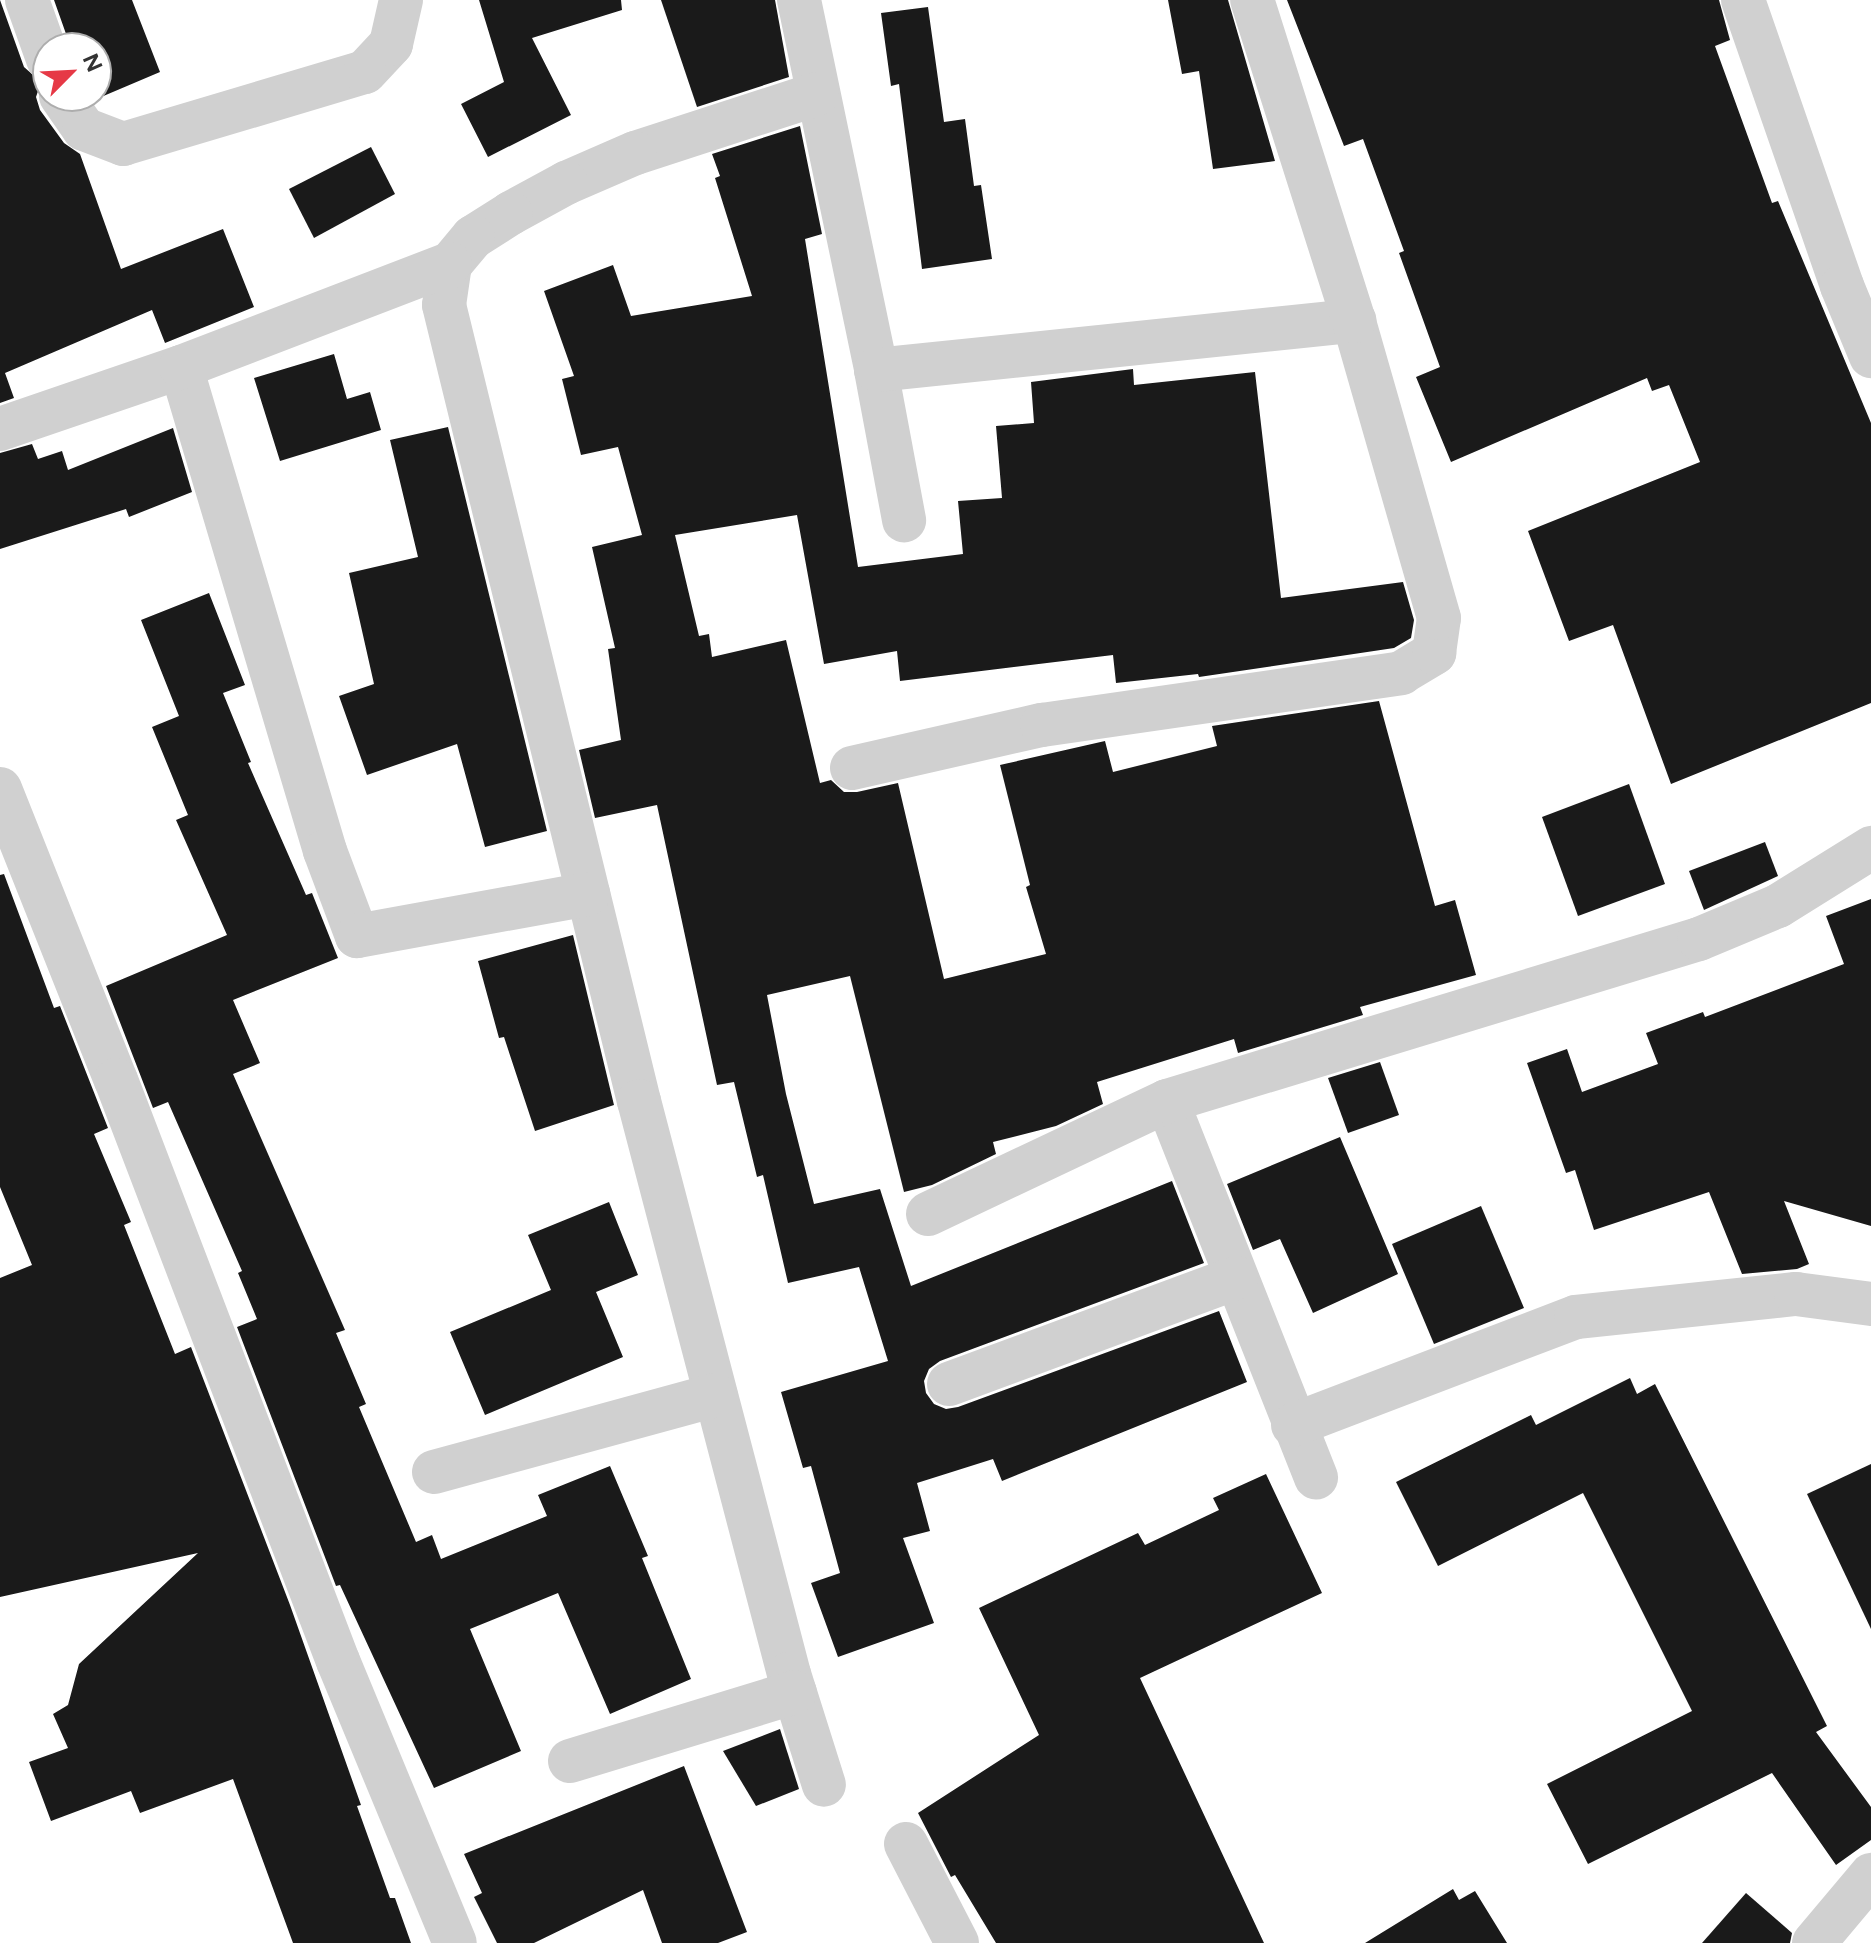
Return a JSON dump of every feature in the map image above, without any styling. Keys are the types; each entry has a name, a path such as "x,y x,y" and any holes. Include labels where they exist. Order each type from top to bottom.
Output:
{"street":[{"path":"27,0 38,32"},
{"path":"72,112 84,129 123,144 365,72 391,44 401,0"},
{"path":"799,0 904,520"},
{"path":"852,768 1042,725 1401,673 1434,653 1439,618 1354,321 1252,0"},
{"path":"1743,0 1856,279 1871,356"},
{"path":"0,429 181,367 450,264 473,237 566,183 635,153 817,94"},
{"path":"450,264 444,305 588,894 716,1395 795,1692 824,1785"},
{"path":"876,370 1354,321"},
{"path":"181,367 325,851 357,936 588,894"},
{"path":"0,789 116,1080 338,1661 455,1943"},
{"path":"928,1214 1167,1101 1699,939 1778,906 1871,848"},
{"path":"1167,1101 1316,1478"},
{"path":"949,1384 1236,1278"},
{"path":"1293,1425 1576,1317 1796,1294 1871,1304"},
{"path":"434,1472 716,1395"},
{"path":"570,1761 795,1692"},
{"path":"906,1844 957,1943"},
{"path":"1814,1943 1871,1875"}],"building":[{"path":"0,0 24,67 32,74 32,112 41,112 64,143 80,154 121,269 223,229 254,307 165,343 152,310 5,373 14,398 0,403"},
{"path":"54,0 132,0 160,72 112,92 112,32 65,32"},
{"path":"479,0 621,0 622,10 532,38 571,115 488,157 461,104 504,82"},
{"path":"661,0 775,0 789,77 697,107"},
{"path":"1168,0 1228,0 1275,161 1213,169 1199,71 1182,74"},
{"path":"1287,0 1719,0 1730,40 1715,46 1772,203 1778,201 1871,423 1871,703 1671,784 1613,625 1569,641 1528,531 1700,462 1669,385 1652,391 1647,378 1451,462 1416,377 1440,367 1399,253 1404,251 1363,139 1344,146"},
{"path":"928,7 944,122 965,119 974,186 981,185 992,259 922,269 899,84 891,86 881,13"},
{"path":"800,126 822,234 805,239 858,567 963,554 958,501 1002,498 996,426 1034,423 1031,382 1133,369 1134,385 1255,372 1281,598 1403,582 1414,620 1411,638 1394,648 1199,677 1198,674 1116,683 1113,655 900,681 897,651 824,664 797,515 675,535 699,636 709,634 712,657 786,640 820,783 831,780 844,792 857,792 898,783 944,979 1046,954 1026,887 1030,885 1000,765 1105,741 1113,772 1217,746 1212,726 1379,701 1435,906 1455,900 1476,975 1360,1007 1363,1015 1238,1053 1234,1039 1097,1082 1103,1104 1056,1126 993,1142 996,1154 932,1185 904,1192 850,976 767,995 786,1094 814,1204 880,1189 911,1286 1172,1181 1204,1263 940,1361 929,1369 924,1381 926,1393 934,1404 946,1409 958,1407 1219,1311 1247,1382 1002,1481 993,1459 917,1483 930,1531 903,1538 934,1623 838,1657 811,1583 840,1573 811,1466 803,1468 781,1392 888,1361 859,1267 788,1283 763,1175 757,1177 734,1082 717,1085 657,805 595,818 579,750 621,740 608,649 615,648 592,547 642,535 618,447 581,455 562,379 574,376 544,291 613,265 631,316 752,296 715,178 720,176 712,154"},
{"path":"371,147 395,194 314,238 289,189"},
{"path":"334,354 347,399 370,392 381,430 280,461 254,378"},
{"path":"448,427 547,831 485,847 457,744 367,775 339,696 374,684 349,573 418,557 390,440"},
{"path":"173,428 192,492 129,517 126,509 0,549 0,453 32,444 38,459 62,451 68,470"},
{"path":"209,593 245,685 223,693 251,762 248,763 306,895 312,893 338,958 233,1000 260,1063 233,1074 345,1330 336,1333 366,1404 359,1407 416,1542 432,1535 441,1559 547,1516 538,1495 610,1466 648,1556 642,1558 691,1679 610,1714 558,1593 470,1629 521,1751 434,1788 340,1585 336,1586 237,1327 257,1319 238,1273 242,1271 168,1102 153,1108 106,986 227,935 176,820 188,815 152,727 179,716 141,620"},
{"path":"1629,784 1665,884 1578,916 1542,817"},
{"path":"1765,842 1778,876 1704,910 1689,871"},
{"path":"4,874 54,1008 60,1006 108,1128 94,1134 131,1222 124,1225 175,1354 191,1347 290,1605 361,1805 357,1806 390,1898 395,1898 411,1943 293,1943 233,1779 140,1813 131,1791 51,1821 29,1762 68,1748 53,1714 68,1705 79,1664 198,1553 0,1597 0,1278 32,1265 0,1187 0,875"},
{"path":"1871,899 1871,1226 1784,1201 1809,1264 1797,1269 1742,1274 1709,1192 1594,1230 1575,1170 1566,1173 1527,1063 1567,1049 1582,1092 1658,1064 1646,1033 1703,1012 1705,1017 1844,964 1826,916"},
{"path":"573,935 614,1105 535,1131 504,1037 499,1038 478,961"},
{"path":"1380,1062 1399,1115 1348,1133 1328,1078"},
{"path":"1340,1137 1398,1274 1313,1313 1280,1239 1253,1250 1227,1184"},
{"path":"609,1202 638,1275 596,1292 623,1357 485,1415 450,1332 551,1290 528,1235"},
{"path":"1481,1206 1524,1308 1434,1344 1392,1244"},
{"path":"1630,1378 1637,1394 1655,1384 1827,1726 1816,1732 1871,1807 1871,1840 1836,1865 1772,1773 1588,1864 1547,1784 1692,1711 1583,1493 1438,1566 1396,1482 1531,1415 1536,1425"},
{"path":"1871,1464 1871,1629 1807,1494"},
{"path":"1266,1474 1322,1593 1140,1678 1264,1943 996,1943 955,1875 951,1877 918,1813 1039,1735 979,1608 1138,1533 1145,1545 1219,1510 1213,1498"},
{"path":"780,1729 799,1789 756,1806 723,1751"},
{"path":"684,1766 747,1932 718,1943 662,1943 643,1890 534,1943 497,1943 474,1897 482,1893 464,1854"},
{"path":"1453,1889 1459,1900 1475,1891 1507,1943 1365,1943"},
{"path":"1746,1893 1792,1933 1790,1943 1702,1943"}]}
